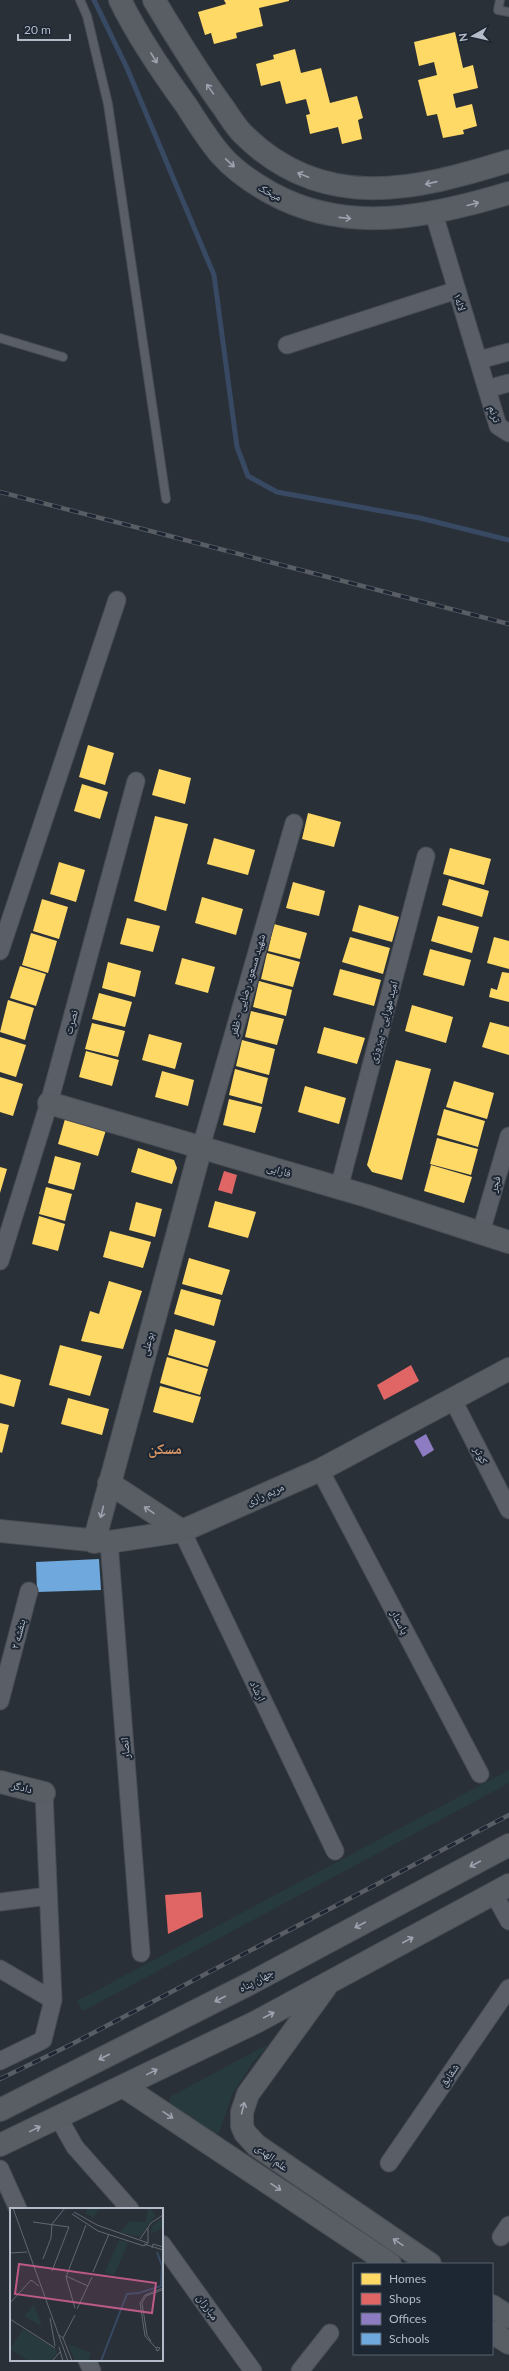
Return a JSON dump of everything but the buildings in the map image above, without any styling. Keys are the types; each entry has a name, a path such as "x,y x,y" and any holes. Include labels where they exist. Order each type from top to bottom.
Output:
{"street":[{"name":"میخک","path":"120,0 170,83 217,149 249,181 283,200 313,212 345,218 373,219 434,214 509,193"},
{"path":"154,0 195,67 244,136 280,165 320,181 372,190 416,186 509,161"},
{"name":"لاله۱","path":"434,214 487,389"},
{"path":"287,345 456,290"},
{"path":"479,360 509,352"},
{"path":"487,389 509,383"},
{"name":"ترنم","path":"487,389 498,426 509,433"},
{"path":"0,951 4,928 117,600"},
{"name":"نصرت","path":"0,1262 49,1103 136,781"},
{"name":"شهید مسعود رضایی - ظفر","path":"201,1147 294,823"},
{"name":"امید مهرابی - پیروزی","path":"339,1188 426,856"},
{"name":"فارابی","path":"49,1103 339,1188 509,1242"},
{"name":"فجر","path":"481,1232 509,1136"},
{"name":"بوعلی","path":"101,1542 109,1483 201,1147"},
{"name":"مریم رازی","path":"0,1531 101,1542 182,1532 320,1470 509,1369"},
{"name":"کوثر","path":"452,1400 509,1510"},
{"name":"پاسدار","path":"320,1470 480,1774"},
{"path":"109,1483 182,1532"},
{"name":"ارشاد","path":"182,1532 335,1851"},
{"name":"انصار","path":"101,1542 142,1953"},
{"name":"بنفشه ۲","path":"0,1701 29,1591"},
{"name":"دادگر","path":"0,1782 44,1793"},
{"path":"0,2061 43,2040 52,2000 44,1793"},
{"name":"جهان پناه","path":"0,2110 249,1984 509,1846"},
{"path":"0,2146 256,2022 501,1889 509,1921"},
{"path":"0,1902 48,1896"},
{"path":"0,1969 52,2000"},
{"path":"230,2157 232,2143 245,2133 242,2112 248,2094 329,1982"},
{"name":"شقایق","path":"389,2163 509,1988"},
{"name":"علم الهدی","path":"124,2086 389,2263"},
{"path":"58,2118 75,2147 129,2208"},
{"name":"علم الهدی","path":"245,2133 265,2153 429,2263"},
{"path":"0,2169 18,2208"},
{"name":"مبارزان","path":"163,2245 253,2371"},
{"path":"493,2307 509,2317"},
{"path":"300,2371 330,2333"},
{"path":"493,2333 509,2344"},
{"path":"87,2361 92,2371"}],"lane":[{"path":"80,0 87,16 108,104 166,499"},
{"path":"500,0 498,10 509,12"},
{"path":"0,338 63,357"}],"green space":[{"path":"509,1770 509,1783 83,2011 77,2001"},
{"path":"270,2043 251,2065 232,2095 218,2136 170,2103 170,2097"}],"waterway":[{"path":"94,0 127,68 214,275 237,447 248,476 277,492 420,518 509,540"}],"railway":[{"path":"0,492 509,624"},
{"path":"0,2079 70,2045 509,1815"}],"district":[{"name":"مسکن","path":"165,1449"}]}
